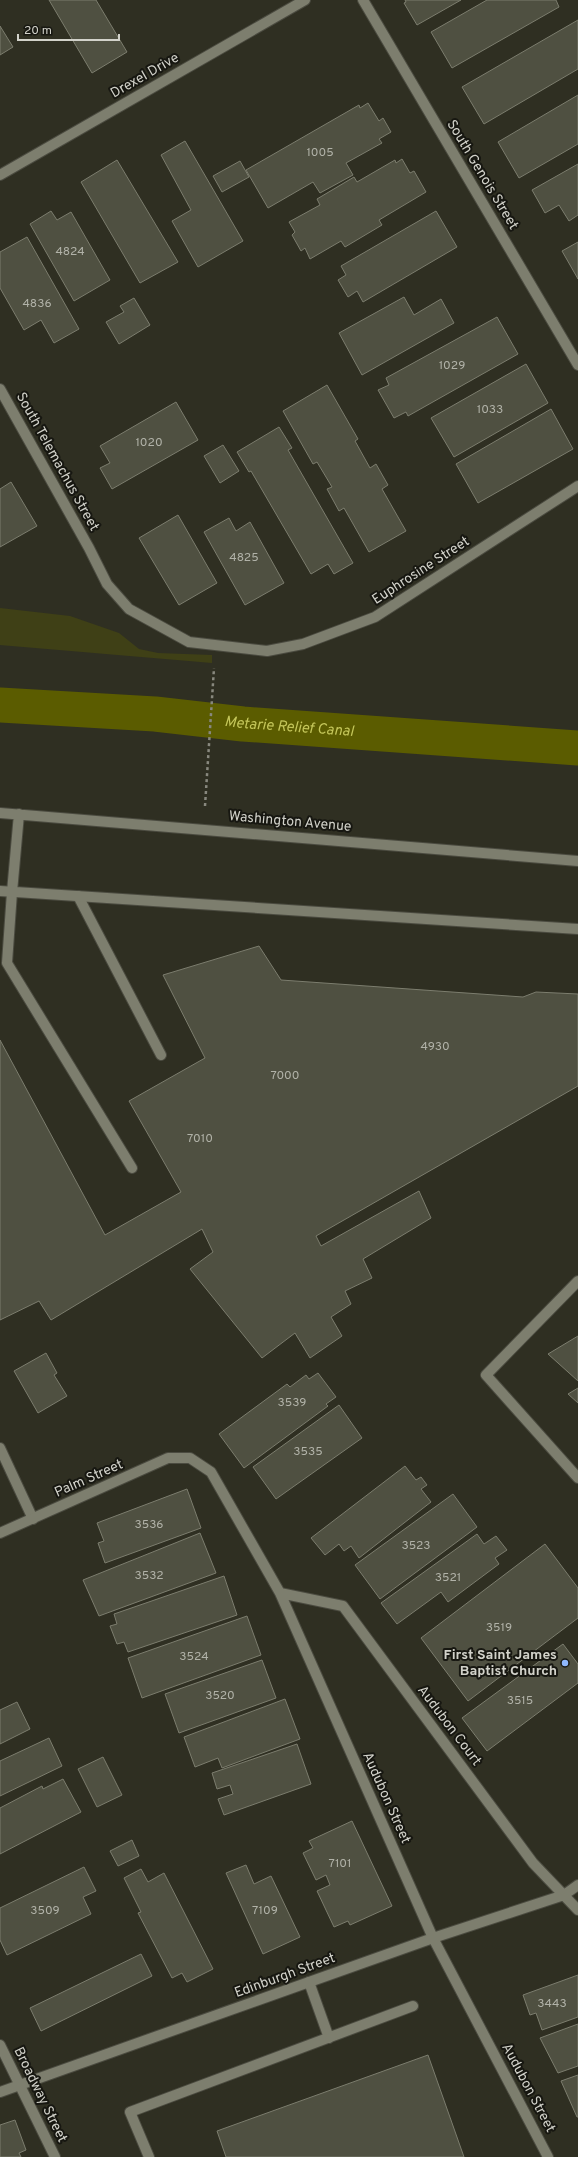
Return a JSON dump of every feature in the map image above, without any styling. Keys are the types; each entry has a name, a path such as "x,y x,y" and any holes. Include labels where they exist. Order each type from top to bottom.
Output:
{"street":[{"name":"Drexel Drive","path":"0,175 305,0"},
{"name":"South Genois Street","path":"363,0 578,365"},
{"name":"South Telemachus Street","path":"0,389 89,548 107,584 129,609 189,642 216,646"},
{"name":"Euphrosine Street","path":"216,646 267,651 303,644 375,617 578,486"},
{"name":"Washington Avenue","path":"0,813 578,861"},
{"path":"19,814 7,963 132,1168"},
{"path":"0,891 578,929"},
{"path":"78,896 161,1055"},
{"path":"578,1281 486,1375 578,1478"},
{"path":"0,1448 33,1519"},
{"name":"Palm Street","path":"0,1532 33,1519 168,1458 190,1458"},
{"name":"Audubon Street","path":"190,1458 211,1472 280,1593 433,1938 548,2157"},
{"name":"Audubon Court","path":"280,1593 343,1606 533,1863 578,1910"},
{"name":"Edinburgh Street","path":"0,2092 433,1938 564,1895 578,1885"},
{"path":"308,1982 329,2038"},
{"path":"149,2157 130,2112 413,2006"},
{"name":"Broadway Street","path":"0,2045 55,2157"}],"path":[{"path":"203,829 216,646"}],"shaded area":[{"path":"0,608 70,616 119,633 139,649 158,653 212,655 212,663 0,645"}],"building":[{"path":"49,0 96,0 127,52 92,73"},
{"path":"405,0 461,0 417,25 404,3 406,2"},
{"path":"487,0 556,0 559,7 452,68 431,32"},
{"path":"578,20 578,69 484,124 462,87"},
{"path":"0,26 13,47 0,55"},
{"path":"578,95 578,144 519,178 498,142"},
{"path":"368,103 379,121 383,118 391,132 379,139 382,143 346,163 353,175 320,193 313,182 268,208 246,170 359,105 360,108"},
{"path":"185,141 243,241 198,267 172,221 191,210 161,155"},
{"path":"402,159 410,173 414,171 426,192 379,220 382,225 345,247 341,241 310,259 305,248 301,251 292,235 295,232 289,222 320,205 317,199 354,177 357,182 395,160 396,163"},
{"path":"117,160 178,262 140,283 81,182"},
{"path":"240,161 249,177 222,192 213,176"},
{"path":"578,164 578,215 569,221 559,205 545,213 532,190"},
{"path":"51,211 57,220 71,212 110,280 74,301 30,224"},
{"path":"436,211 457,247 363,302 357,291 348,297 338,280 346,275 341,266"},
{"path":"27,237 79,329 54,343 41,320 24,330 0,288 0,252"},
{"path":"578,242 578,279 562,251"},
{"path":"404,297 414,315 441,299 454,323 362,375 339,333"},
{"path":"134,298 150,325 119,344 106,322 124,312 120,306"},
{"path":"497,317 518,354 408,416 406,412 394,418 378,390 389,385 386,378"},
{"path":"526,364 548,403 454,457 431,418"},
{"path":"327,385 358,439 355,441 370,468 376,464 388,485 382,489 406,531 369,552 344,508 339,511 327,489 332,487 317,462 313,464 283,411"},
{"path":"176,402 198,440 112,489 100,468 110,463 100,446"},
{"path":"551,409 573,449 478,503 456,464"},
{"path":"279,427 292,448 288,450 353,563 334,574 328,564 311,574 251,471 249,472 237,452"},
{"path":"223,445 239,471 220,483 204,456"},
{"path":"11,482 37,526 0,547 0,489"},
{"path":"178,515 217,583 179,605 139,538"},
{"path":"229,518 236,531 250,522 284,583 245,605 204,532"},
{"path":"259,946 281,980 523,997 536,992 578,994 578,1086 316,1236 321,1246 419,1191 431,1218 363,1259 372,1278 345,1291 351,1304 331,1317 342,1336 310,1358 295,1333 262,1358 190,1269 213,1252 202,1229 51,1320 39,1301 0,1320 0,1040 105,1235 181,1192 129,1101 205,1058 163,975"},
{"path":"578,1336 578,1381 548,1354"},
{"path":"46,1353 57,1373 54,1375 67,1396 38,1413 14,1371"},
{"path":"318,1373 336,1397 326,1404 328,1406 244,1468 219,1434 287,1384 290,1387 306,1375 309,1379"},
{"path":"578,1388 578,1403 568,1394"},
{"path":"339,1405 362,1438 276,1499 253,1467"},
{"path":"405,1466 416,1480 421,1477 427,1485 421,1489 431,1502 359,1558 351,1546 344,1551 339,1544 325,1555 311,1538"},
{"path":"187,1489 201,1528 105,1563 98,1543 104,1541 97,1523"},
{"path":"453,1494 477,1527 380,1599 355,1565"},
{"path":"200,1533 216,1573 99,1616 83,1580"},
{"path":"477,1534 484,1544 496,1536 507,1550 495,1558 499,1564 448,1602 441,1592 397,1624 381,1603"},
{"path":"545,1544 578,1588 578,1618 468,1701 421,1638"},
{"path":"224,1576 237,1615 128,1652 124,1642 117,1644 110,1626 117,1624 114,1614"},
{"path":"247,1616 261,1655 142,1698 128,1658"},
{"path":"563,1644 578,1664 578,1683 487,1751 462,1718"},
{"path":"262,1660 276,1698 179,1733 165,1694"},
{"path":"285,1699 300,1739 222,1768 218,1758 195,1767 184,1737"},
{"path":"17,1702 30,1729 0,1744 0,1710"},
{"path":"49,1738 62,1766 0,1796 0,1761"},
{"path":"297,1744 311,1784 224,1815 218,1799 233,1794 230,1785 217,1789 212,1773"},
{"path":"103,1757 122,1795 97,1807 78,1769"},
{"path":"63,1779 81,1812 0,1854 0,1808 42,1786 43,1789"},
{"path":"352,1821 392,1906 350,1925 348,1921 334,1927 317,1891 330,1885 326,1875 316,1880 303,1853 313,1848 309,1841"},
{"path":"132,1840 139,1856 118,1866 110,1851"},
{"path":"246,1865 254,1884 271,1876 300,1937 263,1954 226,1873"},
{"path":"84,1867 96,1891 83,1897 91,1914 7,1955 0,1940 0,1908"},
{"path":"141,1869 148,1882 164,1873 213,1969 187,1982 182,1973 172,1978 138,1913 141,1912 124,1878"},
{"path":"141,1954 152,1976 41,2031 30,2008"},
{"path":"578,1975 578,2017 542,2030 536,2013 530,2015 523,1995"},
{"path":"578,2024 578,2066 558,2073 540,2038"},
{"path":"428,2055 464,2157 226,2157 217,2131"},
{"path":"578,2075 578,2117 577,2117 561,2081"},
{"path":"15,2120 26,2150 19,2153 21,2157 0,2157 0,2125"}],"waterway":[{"name":"Metarie Relief Canal","path":"0,705 155,714 243,724 578,748"}],"place":[{"name":"First Saint James Baptist Church","path":"565,1663"}]}
